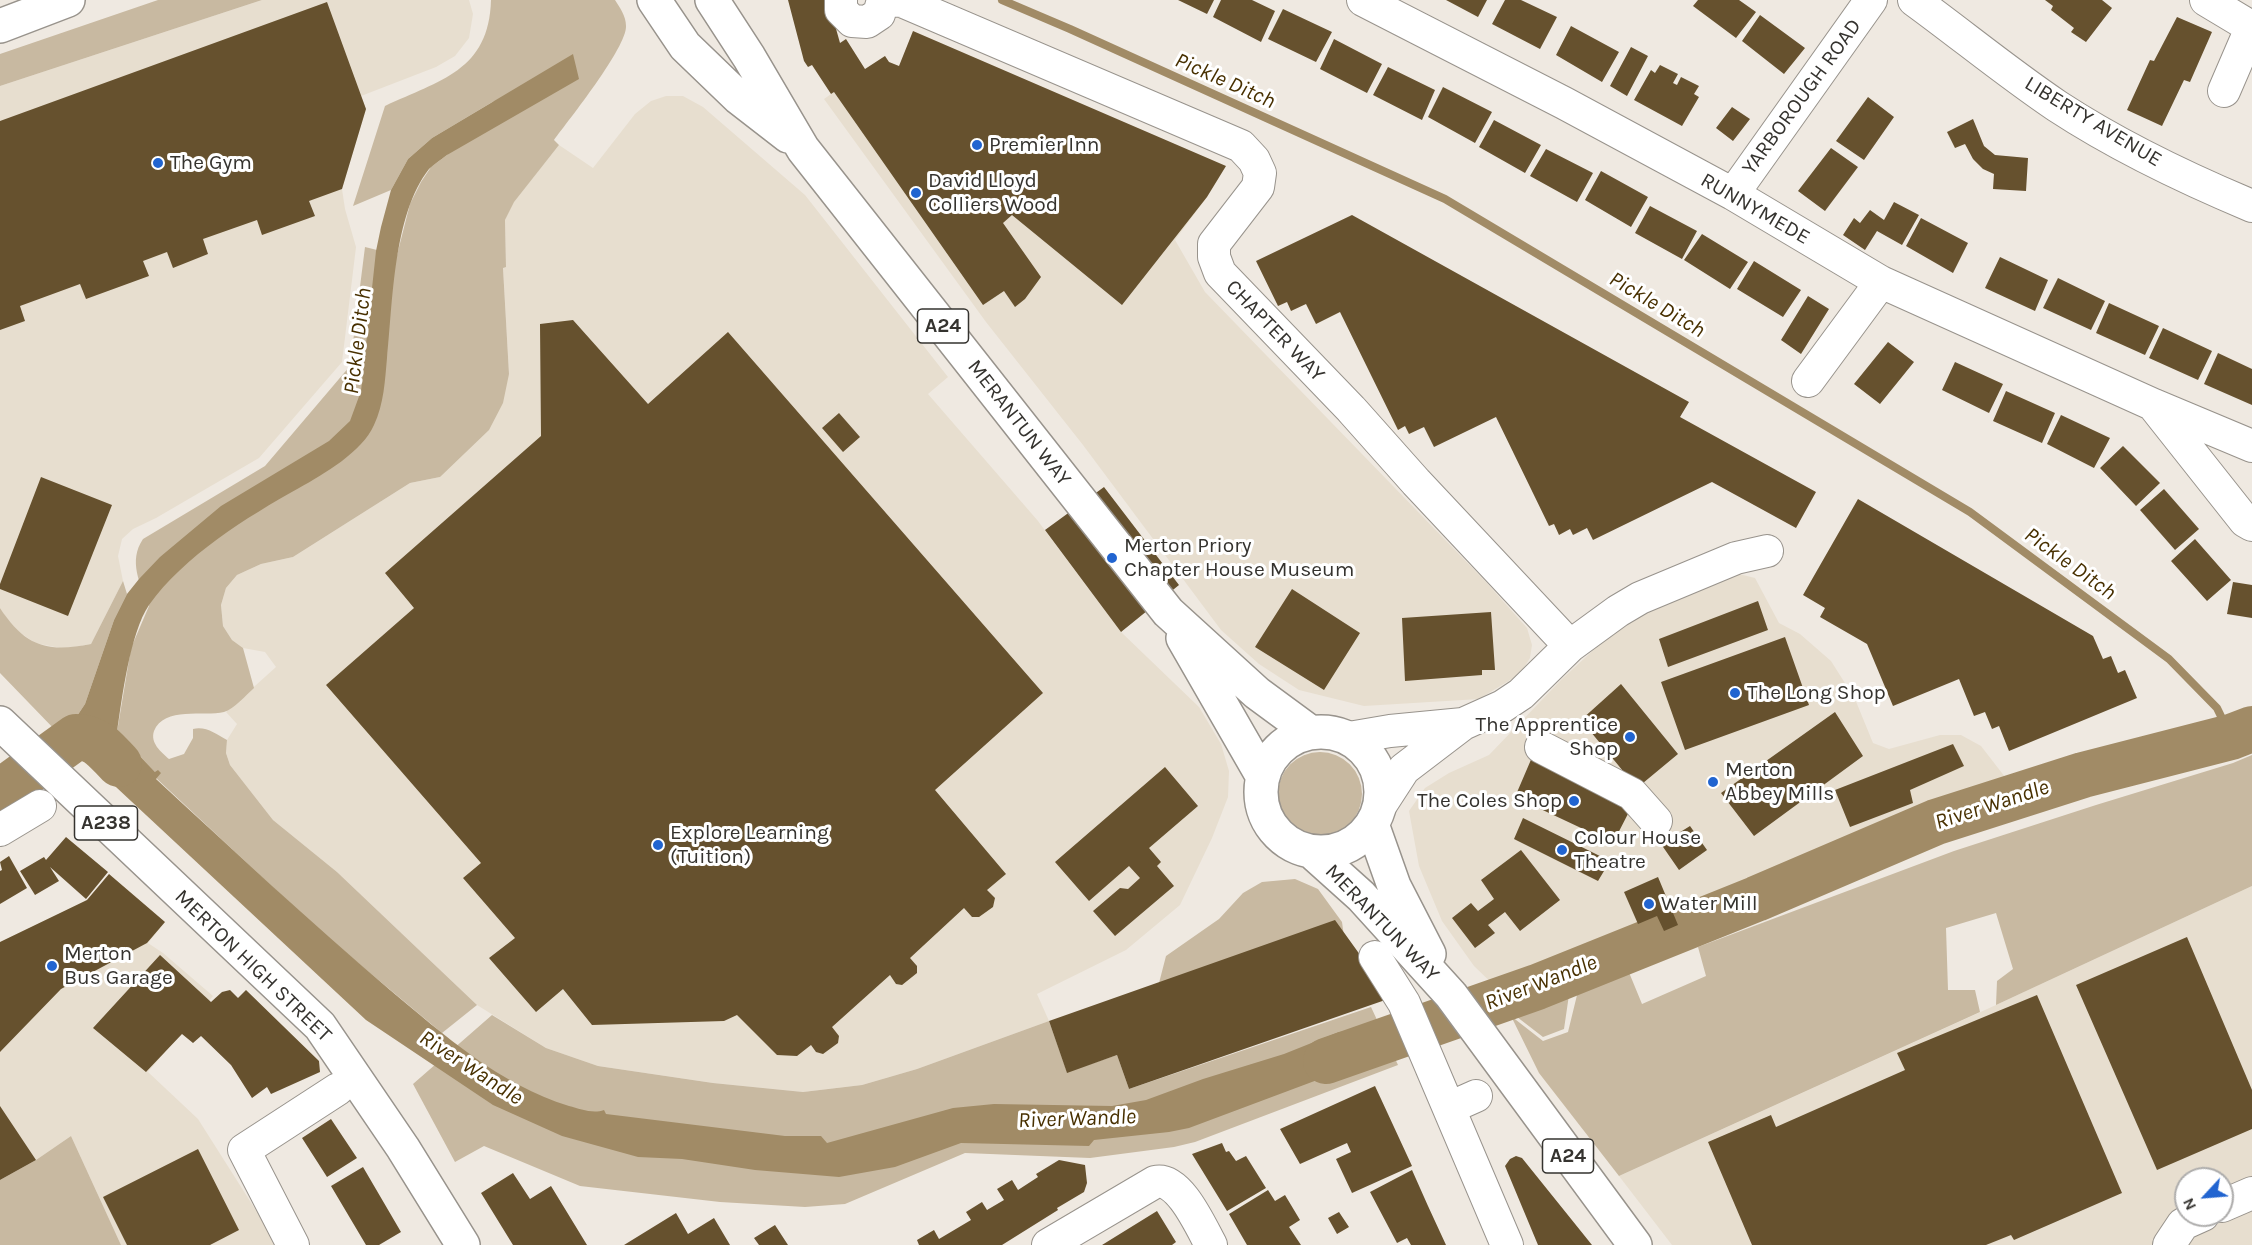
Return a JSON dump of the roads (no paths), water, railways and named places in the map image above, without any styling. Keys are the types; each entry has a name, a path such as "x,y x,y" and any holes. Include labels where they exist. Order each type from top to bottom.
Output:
{"main road":[{"path":"0,26 68,0"},
{"name":"MERANTUN WAY","path":"654,0 685,46 739,98 803,148"},
{"name":"MERANTUN WAY","path":"721,8 803,148 1163,606 1263,777"},
{"path":"685,46 722,44 737,47 749,57"},
{"name":"MERANTUN WAY","path":"1163,606 1257,693 1310,732"},
{"path":"1310,732 1330,732 1349,738"},
{"name":"A24","path":"1310,732 1280,747 1269,761 1263,777 1261,792 1270,825 1284,839 1312,852"},
{"name":"MERTON HIGH STREET","path":"11,733 320,1026 403,1148 454,1242"},
{"name":"A24","path":"1349,738 1365,750 1376,766 1382,786 1376,815"},
{"path":"1312,852 1328,852 1344,848 1360,838 1376,815"},
{"name":"MERANTUN WAY","path":"1376,815 1394,886 1451,995"},
{"name":"MERANTUN WAY","path":"1312,852 1361,896 1451,995 1635,1245"}],"street":[{"path":"840,0 841,10 852,21 867,22 879,14 883,0"},
{"name":"CHAPTER WAY","path":"889,0 902,2 1241,146 1254,160 1260,173 1258,187 1214,244 1220,273 1351,409 1416,482 1570,646"},
{"name":"RUNNYMEDE","path":"1363,0 1575,109 1732,194 1881,282 2154,405 2252,446"},
{"name":"YARBOROUGH ROAD","path":"1732,194 1871,0"},
{"name":"LIBERTY AVENUE","path":"1914,0 2058,106 2193,181 2252,206"},
{"path":"2206,0 2252,26 2224,91"},
{"path":"1808,381 1881,282"},
{"name":"RUNNYMEDE","path":"2154,405 2246,521 2252,525"},
{"path":"1376,815 1404,769 1463,724 1503,706 1521,694 1570,646 1640,598 1736,558 1767,551"},
{"path":"1349,738 1390,731 1463,724"},
{"path":"1541,747 1632,794 1656,821"},
{"path":"0,830 40,806"},
{"path":"1375,957 1404,1003 1424,1048 1462,1102 1508,1245"},
{"path":"293,1245 244,1150 265,1134 338,1089"},
{"path":"1048,1245 1155,1182 1168,1182 1181,1194 1211,1245"},
{"path":"2234,1201 2252,1193"},
{"path":"2169,1245 2181,1227"}],"water":[{"path":"573,54 579,79 447,155 429,169 417,188 401,234 393,286 384,392 374,425 352,453 320,476 218,539 198,554 163,587 142,617 137,632 128,666 117,732 155,772 158,770 161,773 156,779 272,886 431,1024 496,1072 544,1097 582,1110 604,1110 606,1114 785,1136 821,1136 827,1143 953,1108 994,1104 1112,1106 1146,1100 1203,1079 1284,1054 1339,1032 1368,1030 1379,1026 1392,1052 1189,1128 1094,1140 1089,1146 961,1143 895,1167 839,1177 755,1170 682,1159 638,1157 562,1136 493,1105 366,1020 58,733 77,716 85,704 114,620 127,594 139,579 160,557 221,506 329,441 350,421 361,391 376,251 381,227 391,190 408,159 432,138"}],"waterway":[{"name":"Pickle Ditch","path":"1002,0 1445,199 1970,512 2169,659 2217,708 2231,737"},
{"name":"River Wandle","path":"1326,1061 1537,987 1756,899 1936,822 2083,775 2231,737 2252,729"},
{"name":"River Wandle","path":"0,792 76,737 95,742 119,764"}],"place":[{"name":"Premier Inn","path":"977,145"},
{"name":"The Gym","path":"158,163"},
{"name":"David Lloyd Colliers Wood","path":"916,193"},
{"name":"Merton Priory Chapter House Museum","path":"1112,558"},
{"name":"The Long Shop","path":"1735,693"},
{"name":"The Apprentice Shop","path":"1630,737"},
{"name":"Merton Abbey Mills","path":"1713,782"},
{"name":"The Coles Shop","path":"1574,801"},
{"name":"Explore Learning (Tuition)","path":"658,845"},
{"name":"Colour House Theatre","path":"1562,850"},
{"name":"Water Mill","path":"1649,904"},
{"name":"Merton Bus Garage","path":"52,966"}]}
